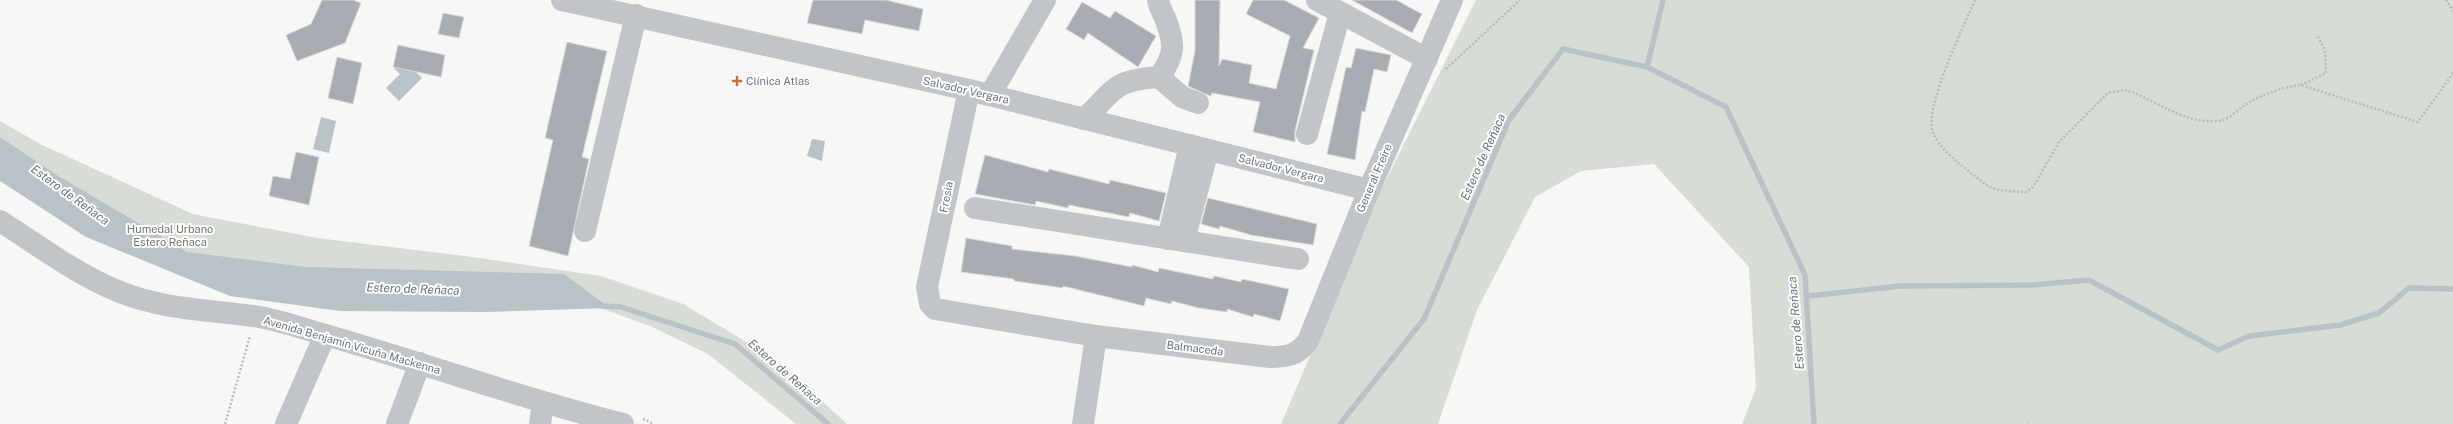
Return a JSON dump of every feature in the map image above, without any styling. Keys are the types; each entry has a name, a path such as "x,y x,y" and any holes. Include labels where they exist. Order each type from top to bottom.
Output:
{"street":[{"name":"Salvador Vergara","path":"562,0 636,15 969,90 1369,190"},
{"path":"990,95 1046,0"},
{"path":"1317,0 1435,66"},
{"name":"General Freire","path":"1295,354 1308,341 1369,190 1435,66 1452,0"},
{"path":"1153,1 1173,41 1172,54 1159,77"},
{"path":"1307,134 1340,13"},
{"path":"585,231 636,15"},
{"path":"1084,119 1120,83 1135,79 1159,77 1182,97 1198,103"},
{"name":"Fresia","path":"930,304 927,287 969,90"},
{"path":"1176,240 1199,148"},
{"path":"975,208 1298,259"},
{"name":"Avenida Benjamín Vicuña Mackenna","path":"0,220 93,279 120,292 254,330 325,335 420,364 541,414 623,424"},
{"name":"Balmaceda","path":"930,304 935,309 944,312 1096,336 1270,358 1295,354"},
{"path":"286,424 325,335"},
{"path":"1083,424 1096,336"},
{"path":"397,424 420,364"}],"path":[{"path":"1435,66 1520,0"},
{"path":"1974,0 1937,90 1932,111 1933,133 1955,162 1984,186 1997,191 2026,192 2032,187 2059,142 2108,93 2125,90 2186,117 2218,121 2230,116 2261,96 2283,88 2300,85 2326,73 2325,50 2317,34"},
{"path":"2446,0 2453,11"},
{"path":"2300,85 2418,122 2453,73"},
{"path":"243,335 254,330"},
{"path":"225,424 254,330"}],"green space":[{"path":"1476,0 2453,0 2453,424 1742,424 1756,388 1749,267 1654,164 1581,171 1535,197 1477,310 1438,424 1281,424 1380,192"},
{"name":"Humedal Urbano Estero Reñaca","path":"0,121 42,145 193,214 317,238 465,256 601,276 683,304 743,340 791,373 847,424 796,424 708,354 650,326 603,309 549,298 184,269 0,177"}],"water":[{"path":"403,59 422,78 399,101 386,88 400,74 394,68"},
{"path":"321,117 336,121 329,153 313,149"},
{"path":"0,137 55,174 187,252 306,267 564,274 610,308 487,312 340,311 230,296 86,237 0,181"},
{"path":"812,139 825,141 822,161 807,156"}],"building":[{"path":"322,0 353,0 361,3 345,43 297,61 286,35 311,24"},
{"path":"813,0 886,0 923,9 919,31 865,20 862,34 807,23"},
{"path":"1195,0 1220,0 1219,66 1222,59 1252,65 1249,83 1276,89 1290,36 1246,14 1253,0 1284,0 1319,18 1303,48 1314,50 1295,131 1295,142 1253,132 1260,102 1212,93 1211,96 1188,86 1195,51"},
{"path":"1352,0 1396,0 1422,14 1412,33"},
{"path":"1082,2 1110,18 1115,11 1156,36 1138,67 1088,33 1084,40 1066,29"},
{"path":"443,13 464,17 459,38 438,34"},
{"path":"567,42 607,51 582,157 589,159 568,256 529,246 553,140 545,138"},
{"path":"398,45 445,55 441,77 393,67"},
{"path":"1356,48 1391,55 1387,72 1374,69 1365,112 1362,111 1355,160 1327,154 1346,67 1351,68"},
{"path":"337,57 362,63 353,104 328,98"},
{"path":"296,152 319,157 309,205 269,196 273,176 290,179"},
{"path":"985,155 1048,172 1049,169 1109,184 1110,180 1166,193 1159,221 1130,213 1129,217 1069,205 1068,208 1036,201 1035,205 975,194"},
{"path":"1208,198 1317,224 1313,245 1251,235 1220,226 1219,229 1201,224"},
{"path":"966,238 1012,246 1012,249 1075,256 1132,267 1132,265 1158,272 1159,268 1213,279 1214,276 1241,282 1242,279 1289,289 1280,321 1254,314 1253,317 1227,309 1227,312 1199,308 1172,301 1171,304 1146,298 1144,306 1063,286 1063,288 1014,281 1014,279 961,272"}],"waterway":[{"path":"1647,67 1663,0"},
{"name":"Estero de Reñaca","path":"1340,424 1424,319 1509,120 1563,49 1647,67 1726,107 1805,275 1814,424"},
{"path":"1808,296 1901,286 2031,285 2089,280 2218,350 2249,336 2340,325 2379,313 2409,288 2453,289"},
{"name":"Estero de Reñaca","path":"602,306 621,307 735,344 828,424"}],"place":[{"name":"Clínica Atlas","path":"737,81"}]}
